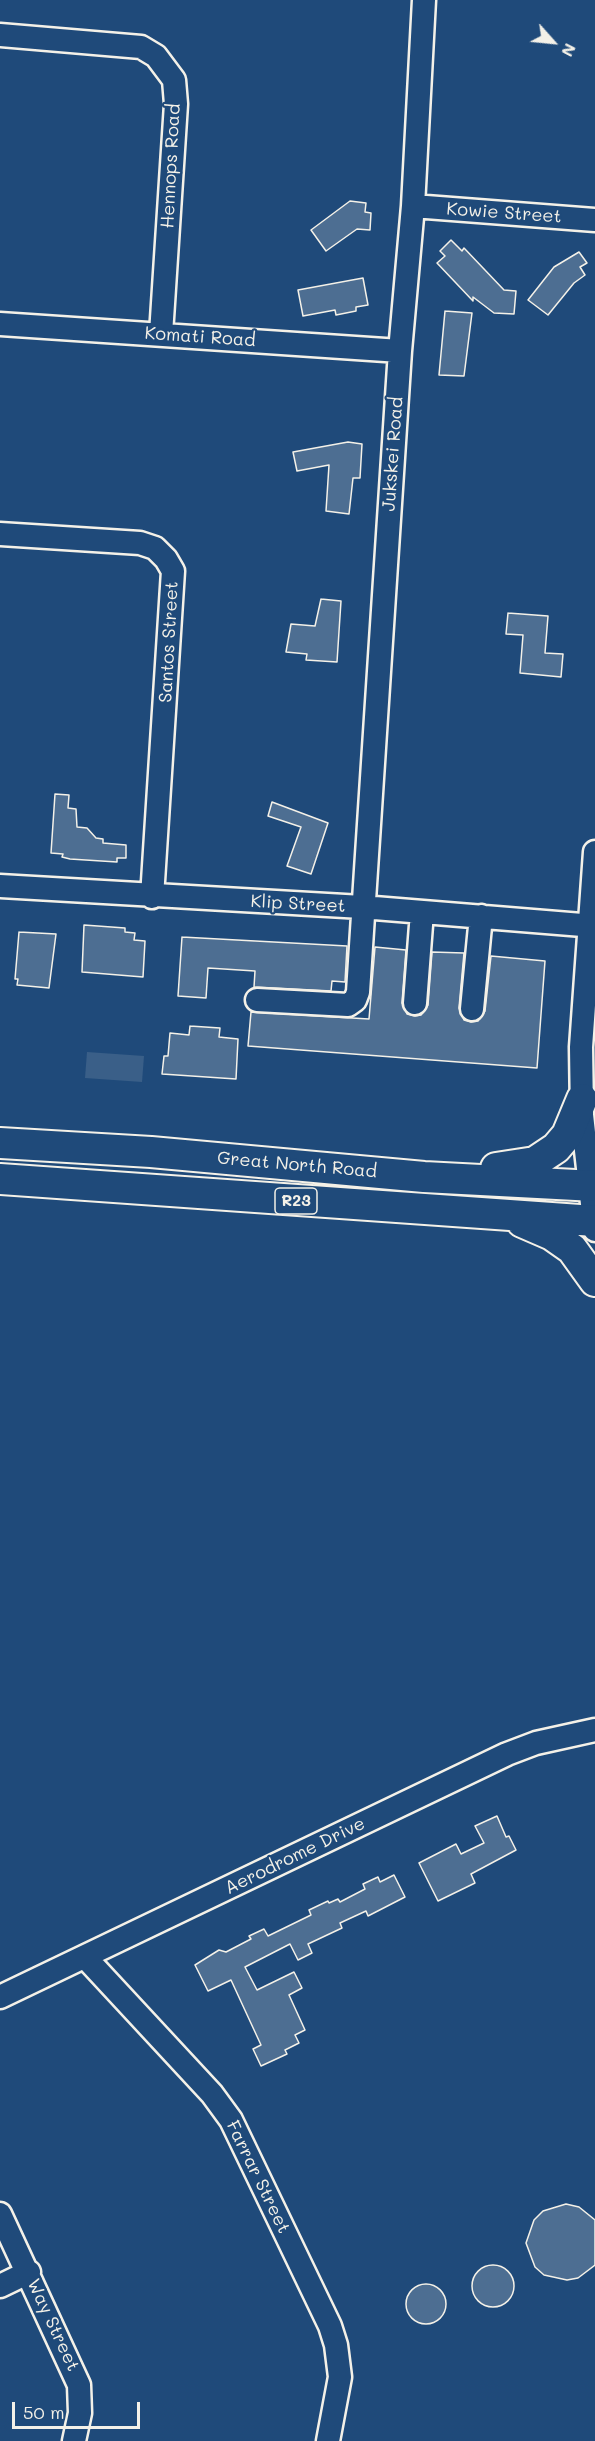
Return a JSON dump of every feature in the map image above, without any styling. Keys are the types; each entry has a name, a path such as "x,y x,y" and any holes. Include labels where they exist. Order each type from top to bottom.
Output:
{"main road":[{"path":"424,1177 514,1167 535,1162 556,1148 567,1135 582,1099"},
{"name":"Great North Road","path":"0,1143 151,1152 424,1177 593,1186"},
{"name":"Great North Road","path":"0,1179 594,1224"},
{"path":"511,1216 552,1235 572,1249 595,1281"}],"street":[{"name":"Jukskei Road","path":"257,1000 348,1005 355,1000 358,992 400,351 413,206 424,0"},
{"name":"Hennops Road","path":"0,35 141,47 156,56 174,80 176,104 161,333"},
{"name":"Kowie Street","path":"413,206 595,220"},
{"name":"Komati Road","path":"0,324 161,333 400,351"},
{"name":"Santos Street","path":"0,534 140,543 155,548 166,559 173,571 152,897"},
{"path":"594,1224 593,1186 582,1099 581,1047 592,926 595,852"},
{"name":"Klip Street","path":"0,886 152,897 362,907 592,926"},
{"path":"415,1003 422,912"},
{"path":"472,1009 481,916"},
{"name":"Aerodrome Drive","path":"0,1997 507,1755 536,1743 595,1730"},
{"name":"Farrar Street","path":"85,1957 212,2094 231,2120 330,2326 336,2345 340,2377 328,2441"},
{"name":"Way Street","path":"0,2214 79,2385 80,2413 74,2441"},
{"path":"0,2286 28,2272"}],"shaded area":[{"path":"87,1052 144,1056 142,1082 85,1078"}],"building":[{"path":"350,201 366,203 365,212 371,213 370,230 357,229 326,251 311,230"},
{"path":"451,240 462,251 464,248 504,290 516,291 514,314 494,313 473,297 473,301 437,263 445,256 440,251"},
{"path":"579,252 587,263 580,267 585,275 574,283 548,315 528,300 554,267"},
{"path":"363,278 368,305 356,307 356,311 336,315 335,310 303,316 298,290"},
{"path":"445,311 472,313 464,376 439,375"},
{"path":"348,442 362,444 360,478 353,478 349,514 326,511 329,465 297,471 293,452"},
{"path":"321,599 341,601 337,662 306,660 307,654 286,652 291,624 315,626"},
{"path":"508,613 548,616 545,653 563,654 561,677 520,673 523,635 506,634"},
{"path":"55,794 69,795 68,808 76,809 77,827 87,828 96,838 103,839 103,843 126,845 126,858 117,858 117,862 70,859 62,857 63,854 51,853"},
{"path":"272,802 328,823 311,874 287,866 301,827 268,816"},
{"path":"84,925 125,928 125,932 135,933 134,940 145,941 143,977 82,972"},
{"path":"19,932 56,934 49,988 17,985 18,979 15,979"},
{"path":"182,937 347,946 345,982 332,981 331,991 254,987 255,971 208,968 206,998 178,996"},
{"path":"375,947 406,950 402,1003 407,1014 415,1016 421,1015 428,1005 432,952 464,953 459,1008 464,1020 471,1022 478,1021 485,1011 491,956 545,961 537,1068 248,1046 251,1012 369,1019"},
{"path":"190,1026 220,1028 219,1037 238,1039 236,1079 162,1074 164,1056 168,1056 170,1033 189,1035"},
{"path":"497,1816 506,1837 509,1836 516,1850 471,1874 475,1883 438,1901 419,1863 456,1844 461,1854 484,1843 475,1826"},
{"path":"394,1875 405,1897 368,1916 366,1911 340,1923 342,1928 308,1944 312,1953 298,1960 290,1944 245,1967 257,1990 294,1972 302,1988 289,1995 305,2030 295,2035 299,2043 285,2050 287,2054 261,2066 253,2049 261,2045 231,1980 208,1991 195,1965 219,1950 226,1952 251,1939 249,1936 264,1929 268,1936 311,1915 309,1910 328,1901 329,1903 338,1899 340,1902 365,1889 363,1884 378,1877 380,1882"},
{"path":"566,2204 579,2207 595,2220 595,2265 578,2278 567,2280 544,2275 535,2267 526,2243 534,2220 543,2211"},
{"path":"493,2265 508,2271 514,2286 508,2301 493,2307 478,2301 472,2286 478,2271"},
{"path":"426,2284 440,2290 446,2304 440,2318 426,2324 412,2318 406,2304 412,2290"}]}
